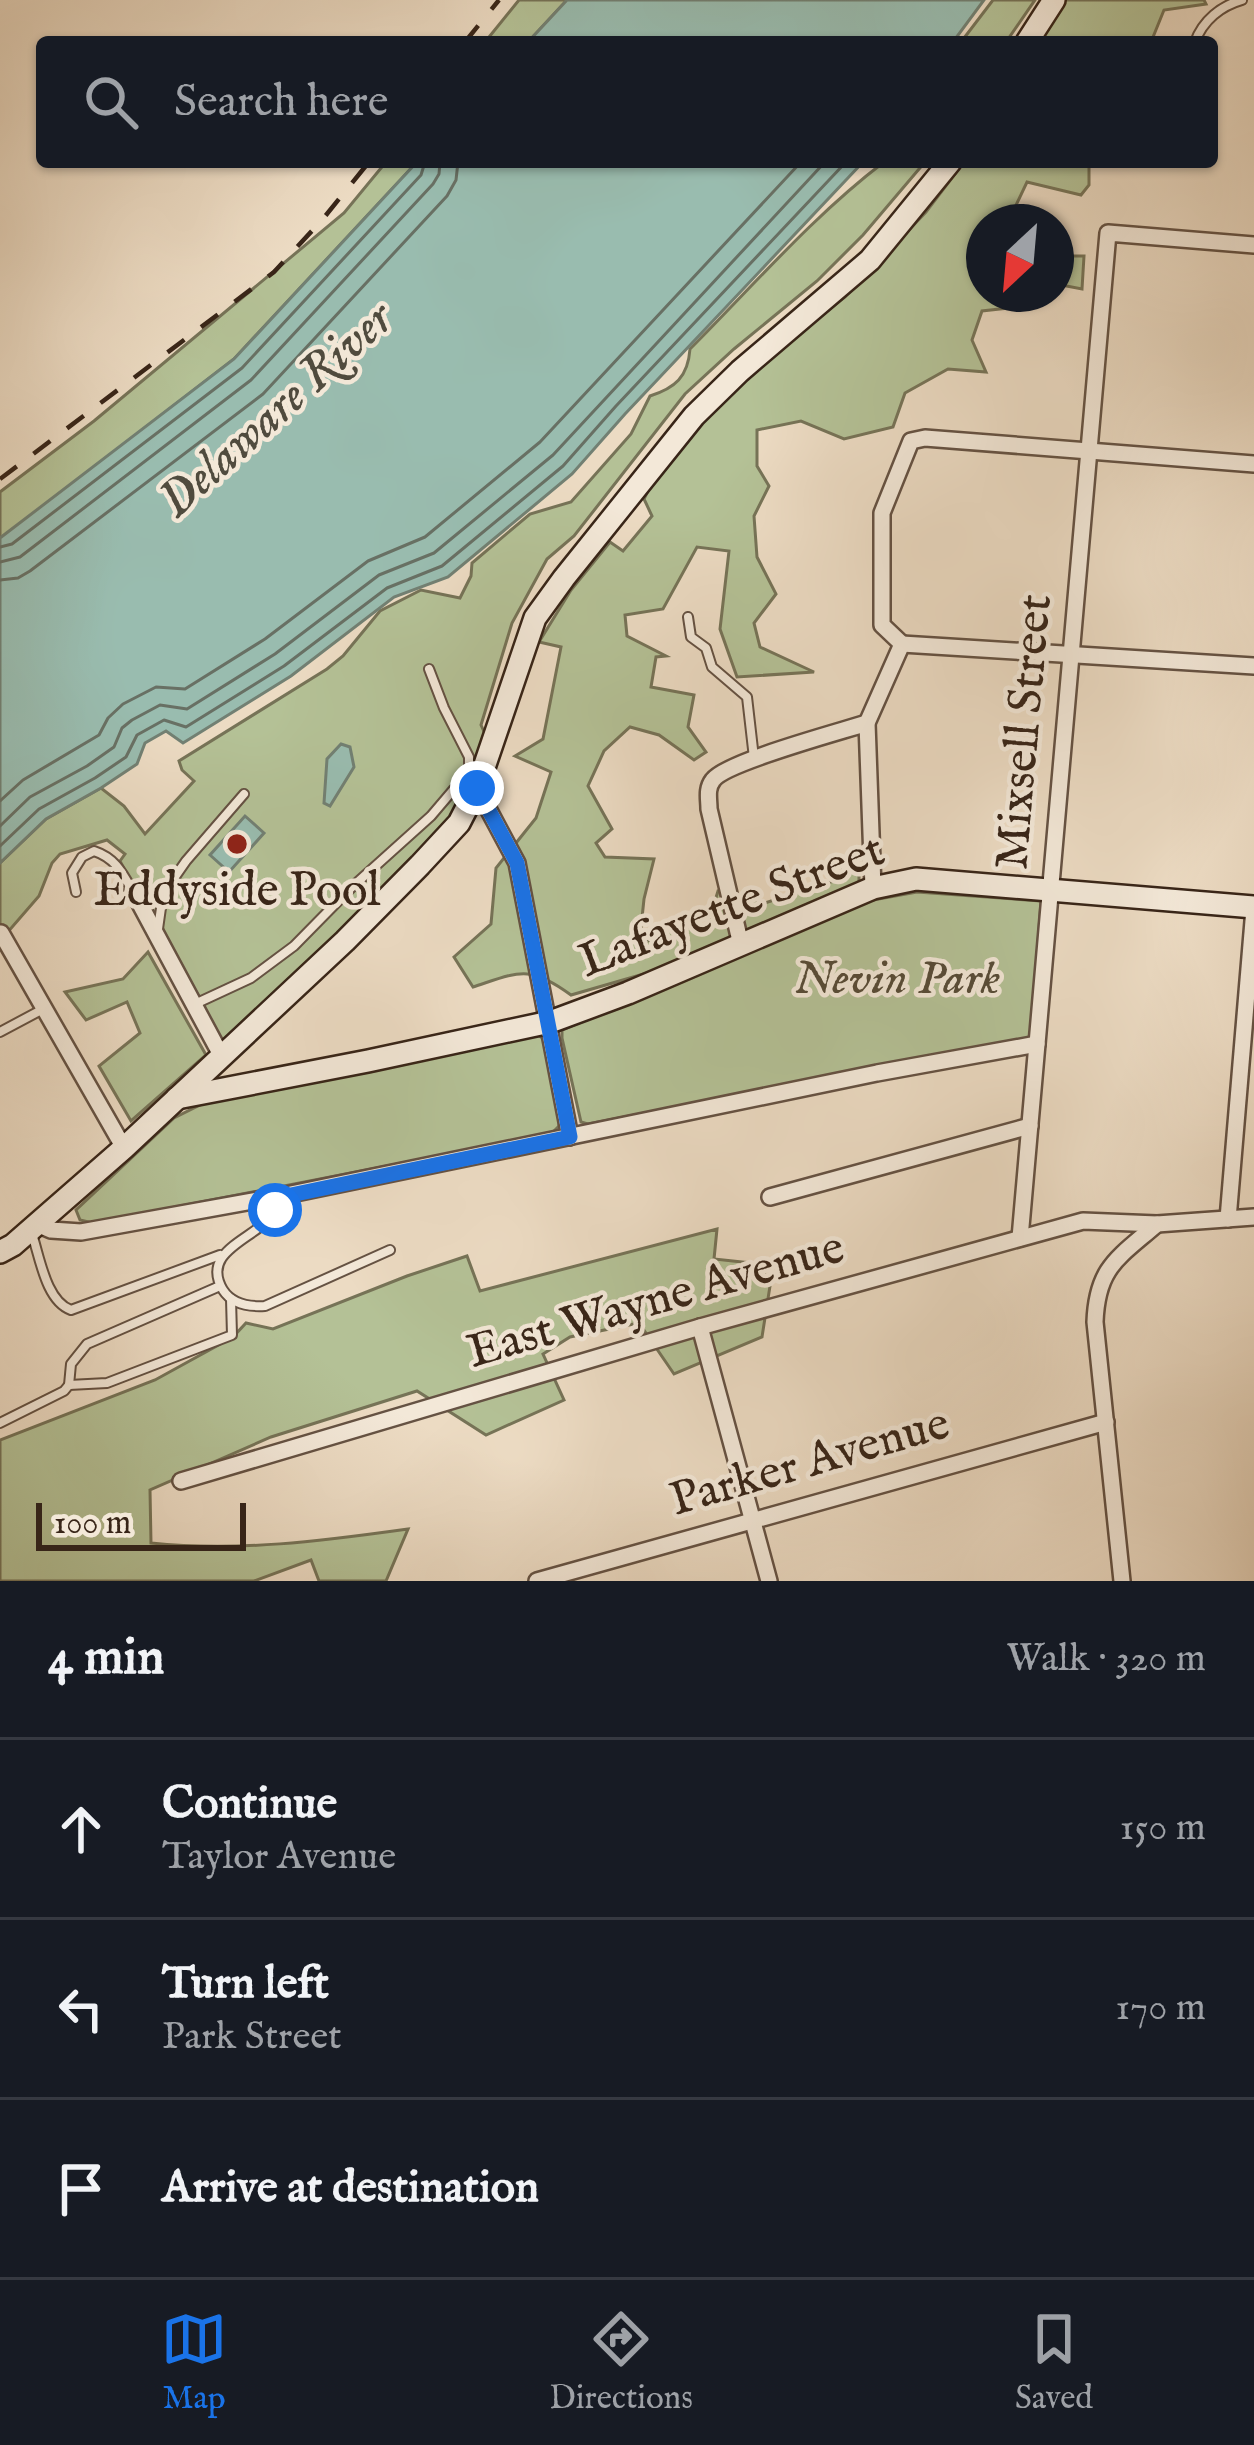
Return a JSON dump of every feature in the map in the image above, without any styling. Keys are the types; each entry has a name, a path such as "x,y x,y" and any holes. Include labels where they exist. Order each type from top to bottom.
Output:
{"main road":[{"path":"1031,36 1054,0"},
{"path":"0,1252 124,1148 345,940 459,823 535,618 564,578 694,416 870,260 945,168"},
{"name":"Lafayette Street","path":"177,1098 550,1022 873,888 929,879 1254,908"}],"street":[{"name":"Mixsell Street","path":"1020,1238 1108,233 1254,245"},
{"path":"1254,464 925,438 911,441 882,514 880,547 882,625 902,644 1254,666"},
{"path":"873,888 867,723 902,644"},
{"path":"741,945 709,809 713,780 722,771 754,759 867,723"},
{"path":"473,783 517,863 570,1137"},
{"path":"133,891 221,1054"},
{"path":"1228,1219 1254,908"},
{"path":"1,932 124,1148"},
{"path":"34,1227 81,1232 286,1196 1037,1044"},
{"path":"770,1197 1030,1126"},
{"name":"East Wayne Avenue","path":"181,1481 700,1327 1083,1221 1157,1223 1254,1217"},
{"path":"1122,1581 1096,1296 1104,1273 1157,1223"},
{"path":"700,1327 769,1581"},
{"name":"Parker Avenue","path":"537,1581 1106,1422"}],"lane":[{"path":"1199,36 1210,17 1242,0"},
{"path":"688,617 691,637 706,648 712,667 748,697 754,759"},
{"path":"194,1005 251,978 293,946 431,817 454,789 473,783 469,758 429,669"},
{"path":"157,936 163,894 244,794"},
{"path":"76,892 72,873 82,857 94,851 119,868 133,891"},
{"path":"0,1032 44,1008"},
{"path":"34,1227 55,1299 71,1310 222,1255 265,1223 286,1196"},
{"path":"222,1255 217,1271 220,1286 231,1299 250,1307 265,1306 390,1250"},
{"path":"0,1423 64,1390 71,1364 87,1344 220,1286"},
{"path":"69,1385 107,1384 232,1335 231,1299"}],"green space":[{"path":"519,0 567,0 534,36 490,36"},
{"path":"993,0 1035,0 1010,36 966,36"},
{"path":"1064,0 1204,0 1206,4 1164,10 1153,36 1043,36"},
{"path":"381,168 411,168 234,359 0,540 0,492 94,421 344,213"},
{"path":"877,168 920,168 817,281 685,394 574,536 547,559 512,623 481,725 491,747 459,823 221,1055 120,861 125,854 107,840 60,854 39,896 0,941 0,863 46,819 101,788 124,806 145,834 194,781 179,761 327,669 380,611 421,590 460,598 472,563 530,514 571,502 631,434 650,396 679,380 690,349"},
{"path":"959,168 1089,168 1089,185 1081,195 1027,182 1017,204 966,204 966,312 982,312 972,340 986,372 948,369 905,393 893,427 844,439 801,421 757,430 757,466 769,486 754,516 757,557 776,594 754,623 760,647 814,672 737,677 720,629 729,551 697,547 663,609 625,615 627,636 666,656 656,657 651,687 694,695 688,727 706,752 694,760 659,735 630,727 604,751 588,786 612,829 596,843 605,857 654,859 639,946 678,924 707,927 718,891 765,903 840,879 847,855 859,865 859,886 654,971 571,995 524,974 473,987 454,957 491,924 496,868 536,818 551,772 515,756 543,739 561,647 539,642 571,590 610,542 623,551 652,516 644,499 659,468 733,386 845,297 926,212"},
{"path":"1074,256 1084,256 1082,289 1074,287"},
{"name":"Nevin Park","path":"917,892 1041,901 1031,1038 581,1122 562,1030 862,902"},
{"path":"148,952 206,1055 131,1121 99,1066 140,1033 127,1002 86,1020 65,992 123,979"},
{"path":"532,1031 544,1039 560,1118 551,1134 93,1223 80,1220 76,1210 174,1118 202,1104"},
{"path":"717,1229 714,1259 760,1264 770,1286 762,1337 674,1374 639,1323 570,1337 543,1354 564,1400 486,1435 417,1391 271,1437 150,1490 151,1543 248,1546 408,1529 386,1581 319,1581 311,1560 254,1581 0,1581 0,1440 155,1380 233,1337 246,1323 273,1329 467,1256 480,1291"}],"water":[{"path":"567,0 984,0 957,36 534,36"},
{"name":"Delaware River","path":"411,168 857,168 572,474 448,577 394,597 291,676 183,743 166,731 145,743 137,764 46,819 0,863 0,538 234,359"},
{"path":"341,744 350,747 354,767 330,806 324,803 327,759"},
{"name":"Eddyside Pool","path":"245,816 264,833 229,872 210,855"}],"railway":[{"path":"470,36 499,0"},
{"path":"0,479 274,272 364,168"}],"place":[{"name":"Eddyside Pool","path":"237,844"}],"route":[{"path":"275,1210 286,1196 570,1137 517,863 477,788"}]}
